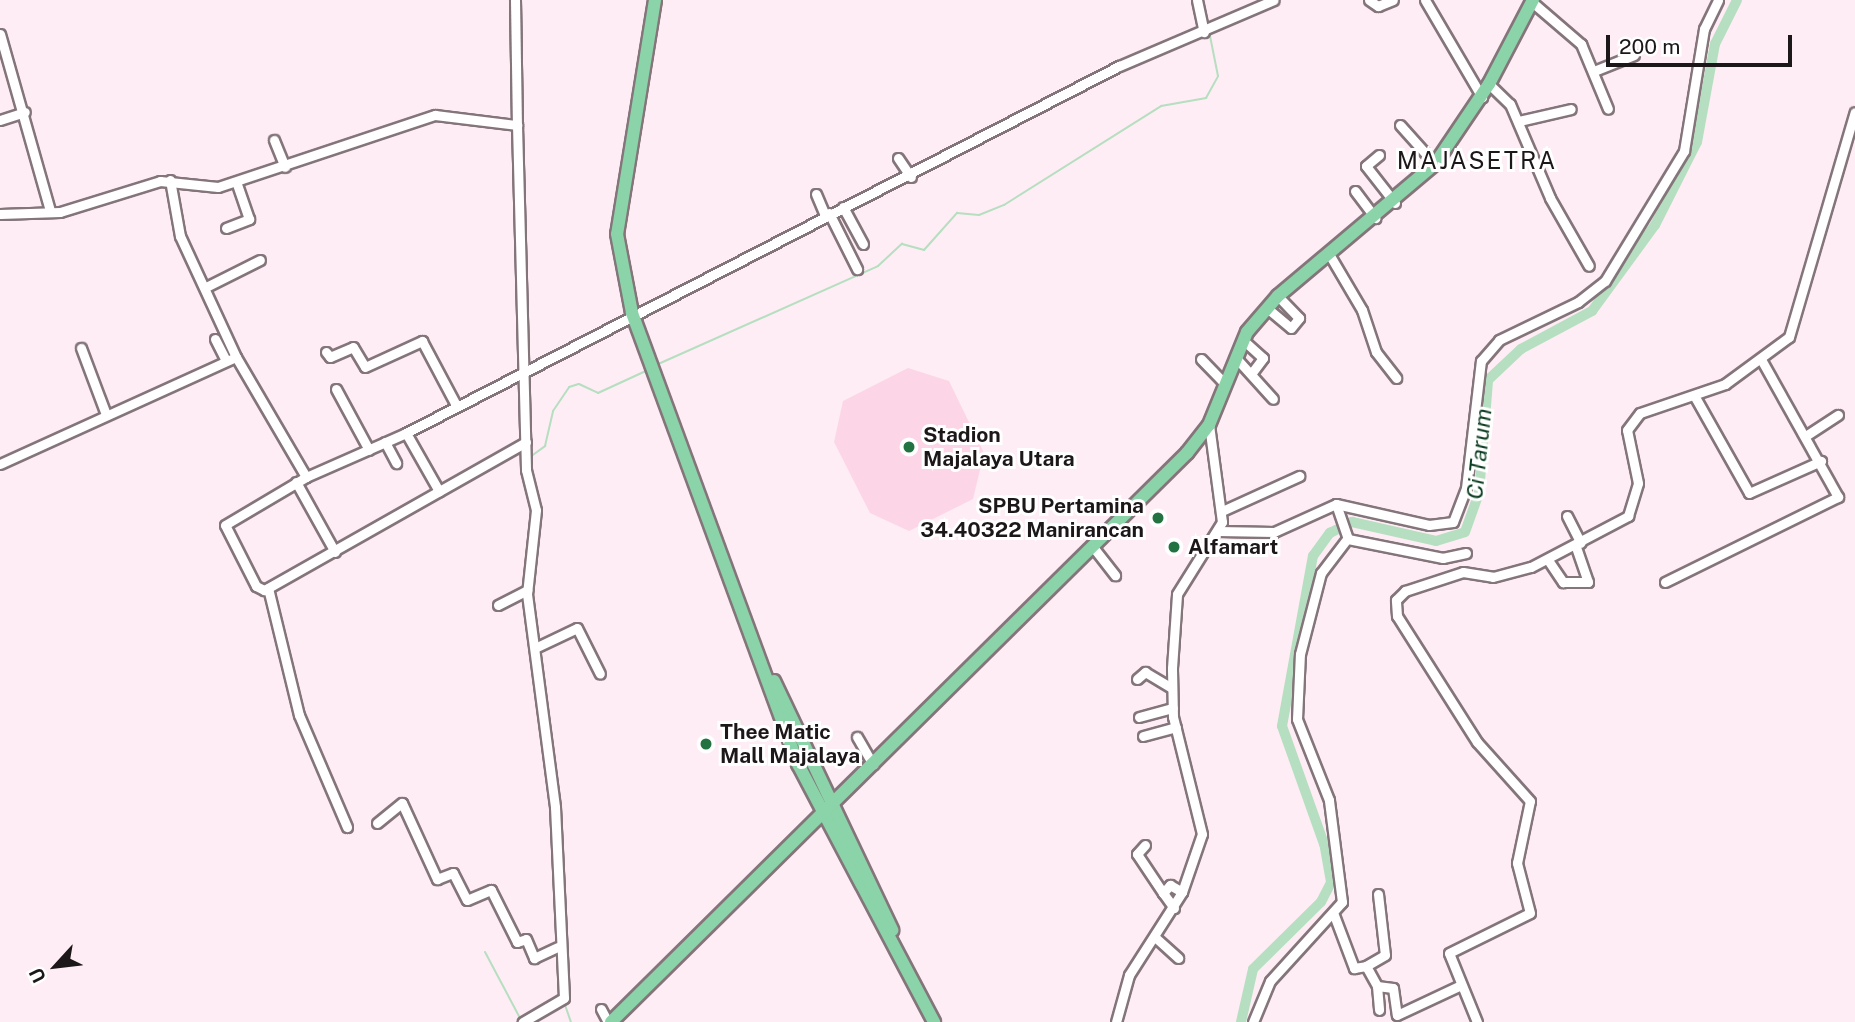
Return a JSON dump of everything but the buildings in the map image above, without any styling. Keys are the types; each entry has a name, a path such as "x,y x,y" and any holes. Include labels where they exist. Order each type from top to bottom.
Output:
{"main road":[{"path":"655,0 617,234 632,313 782,726 829,812 934,1022"},
{"path":"610,1022 766,864 829,812 1093,547 1209,425 1243,340 1266,308 1329,254 1395,203 1435,164 1482,97 1532,1"}],"street":[{"path":"515,0 526,442 536,510 527,590 541,646 555,807 558,947 563,1001 523,1022"},
{"path":"1197,0 1208,29"},
{"path":"526,442 439,491 371,524 335,552 268,588 256,586 225,523 296,482 406,433 525,368 827,214 911,177 1119,66 1274,0"},
{"path":"1369,0 1378,6 1393,0"},
{"path":"1425,0 1482,97"},
{"path":"1218,531 1275,532 1336,505 1429,526 1453,522 1466,488 1481,361 1499,340 1578,302 1605,281 1684,151 1704,29 1718,0"},
{"path":"1532,1 1577,39 1594,71 1608,109"},
{"path":"0,34 25,112 50,211"},
{"path":"1594,71 1634,55"},
{"path":"1489,84 1519,121 1550,198 1589,266"},
{"path":"1519,121 1571,109"},
{"path":"1478,1022 1461,985 1452,947 1530,913 1517,863 1531,802 1477,743 1397,616 1396,600 1405,591 1464,572 1507,575 1548,560 1623,521 1632,508 1638,474 1629,425 1651,406 1695,397 1762,361 1790,337 1855,111"},
{"path":"0,120 25,112"},
{"path":"0,214 50,211 170,180 208,187 236,182 435,114 517,125"},
{"path":"1399,125 1435,164"},
{"path":"274,140 285,167"},
{"path":"1379,155 1366,166 1395,203"},
{"path":"898,158 911,177"},
{"path":"170,180 180,236 208,286 236,357 306,477"},
{"path":"226,228 248,219 236,182"},
{"path":"1355,191 1375,218"},
{"path":"816,194 857,269"},
{"path":"843,207 863,244"},
{"path":"1329,254 1362,310 1376,352 1396,378"},
{"path":"208,286 260,260"},
{"path":"1266,308 1290,328 1299,317 1278,296"},
{"path":"215,339 225,359"},
{"path":"1243,340 1263,358 1251,374"},
{"path":"326,352 331,357 353,346 366,367 422,341 456,405"},
{"path":"81,348 106,412"},
{"path":"0,464 106,412 225,359 236,357"},
{"path":"1236,358 1273,399"},
{"path":"1201,359 1225,384"},
{"path":"1665,582 1837,499 1807,435 1762,361"},
{"path":"336,389 369,450"},
{"path":"1695,397 1749,494 1821,461"},
{"path":"1807,435 1838,415"},
{"path":"1116,1022 1129,975 1156,938 1182,892 1202,820 1176,727 1172,688 1177,594 1218,531 1222,511 1209,425"},
{"path":"406,433 439,491"},
{"path":"385,442 396,463"},
{"path":"1222,511 1299,476"},
{"path":"296,482 335,552"},
{"path":"1336,505 1347,538"},
{"path":"1548,560 1563,582 1588,582 1567,516"},
{"path":"1347,538 1443,558 1466,553"},
{"path":"1253,1022 1269,981 1334,915 1345,888 1329,800 1297,719 1300,654 1321,573 1347,538"},
{"path":"1093,547 1115,575"},
{"path":"268,588 299,715 347,827"},
{"path":"498,605 527,590"},
{"path":"541,646 577,628 600,674"},
{"path":"1137,679 1145,672 1172,688"},
{"path":"1139,717 1173,708"},
{"path":"1143,736 1176,727"},
{"path":"857,737 873,765"},
{"path":"377,823 402,803 435,878 454,874 467,900 491,890 517,942 526,939 534,958 558,947"},
{"path":"1145,845 1137,854 1174,908"},
{"path":"1163,892 1170,885 1182,892"},
{"path":"1334,915 1354,968 1366,966 1385,955 1378,894"},
{"path":"1156,938 1178,958"},
{"path":"1366,966 1377,986 1379,1010"},
{"path":"1377,986 1393,988 1401,1016 1461,985"},
{"path":"601,1009 610,1022"}],"shaded area":[{"name":"Stadion Majalaya Utara","path":"908,368 949,381 984,453 973,499 909,531 870,513 834,442 843,401"}],"waterway":[{"name":"Ci Tarum","path":"1241,1022 1253,969 1321,902 1331,882 1324,844 1282,726 1313,556 1330,533 1352,522 1436,541 1465,532 1479,493 1488,380 1521,349 1592,311 1655,225 1697,142 1715,44 1737,0"},
{"path":"656,365 878,266 902,244 924,250 957,213 979,215 1004,205 1161,106 1206,98 1218,76 1209,31"},
{"path":"530,457 545,446 553,411 569,387 579,384 598,393 648,370"},
{"path":"527,556 529,531"},
{"path":"536,630 539,642"},
{"path":"541,651 542,677"},
{"path":"545,766 549,791"},
{"path":"557,950 558,966"},
{"path":"485,952 521,1020"},
{"path":"564,1002 571,1022"}],"place":[{"name":"Stadion Majalaya Utara","path":"909,447"},
{"name":"SPBU Pertamina 34.40322 Manirancan","path":"1158,518"},
{"name":"Alfamart","path":"1174,547"},
{"name":"Thee Matic Mall Majalaya","path":"706,744"}],"district":[{"name":"MAJASETRA","path":"1477,161"}]}
